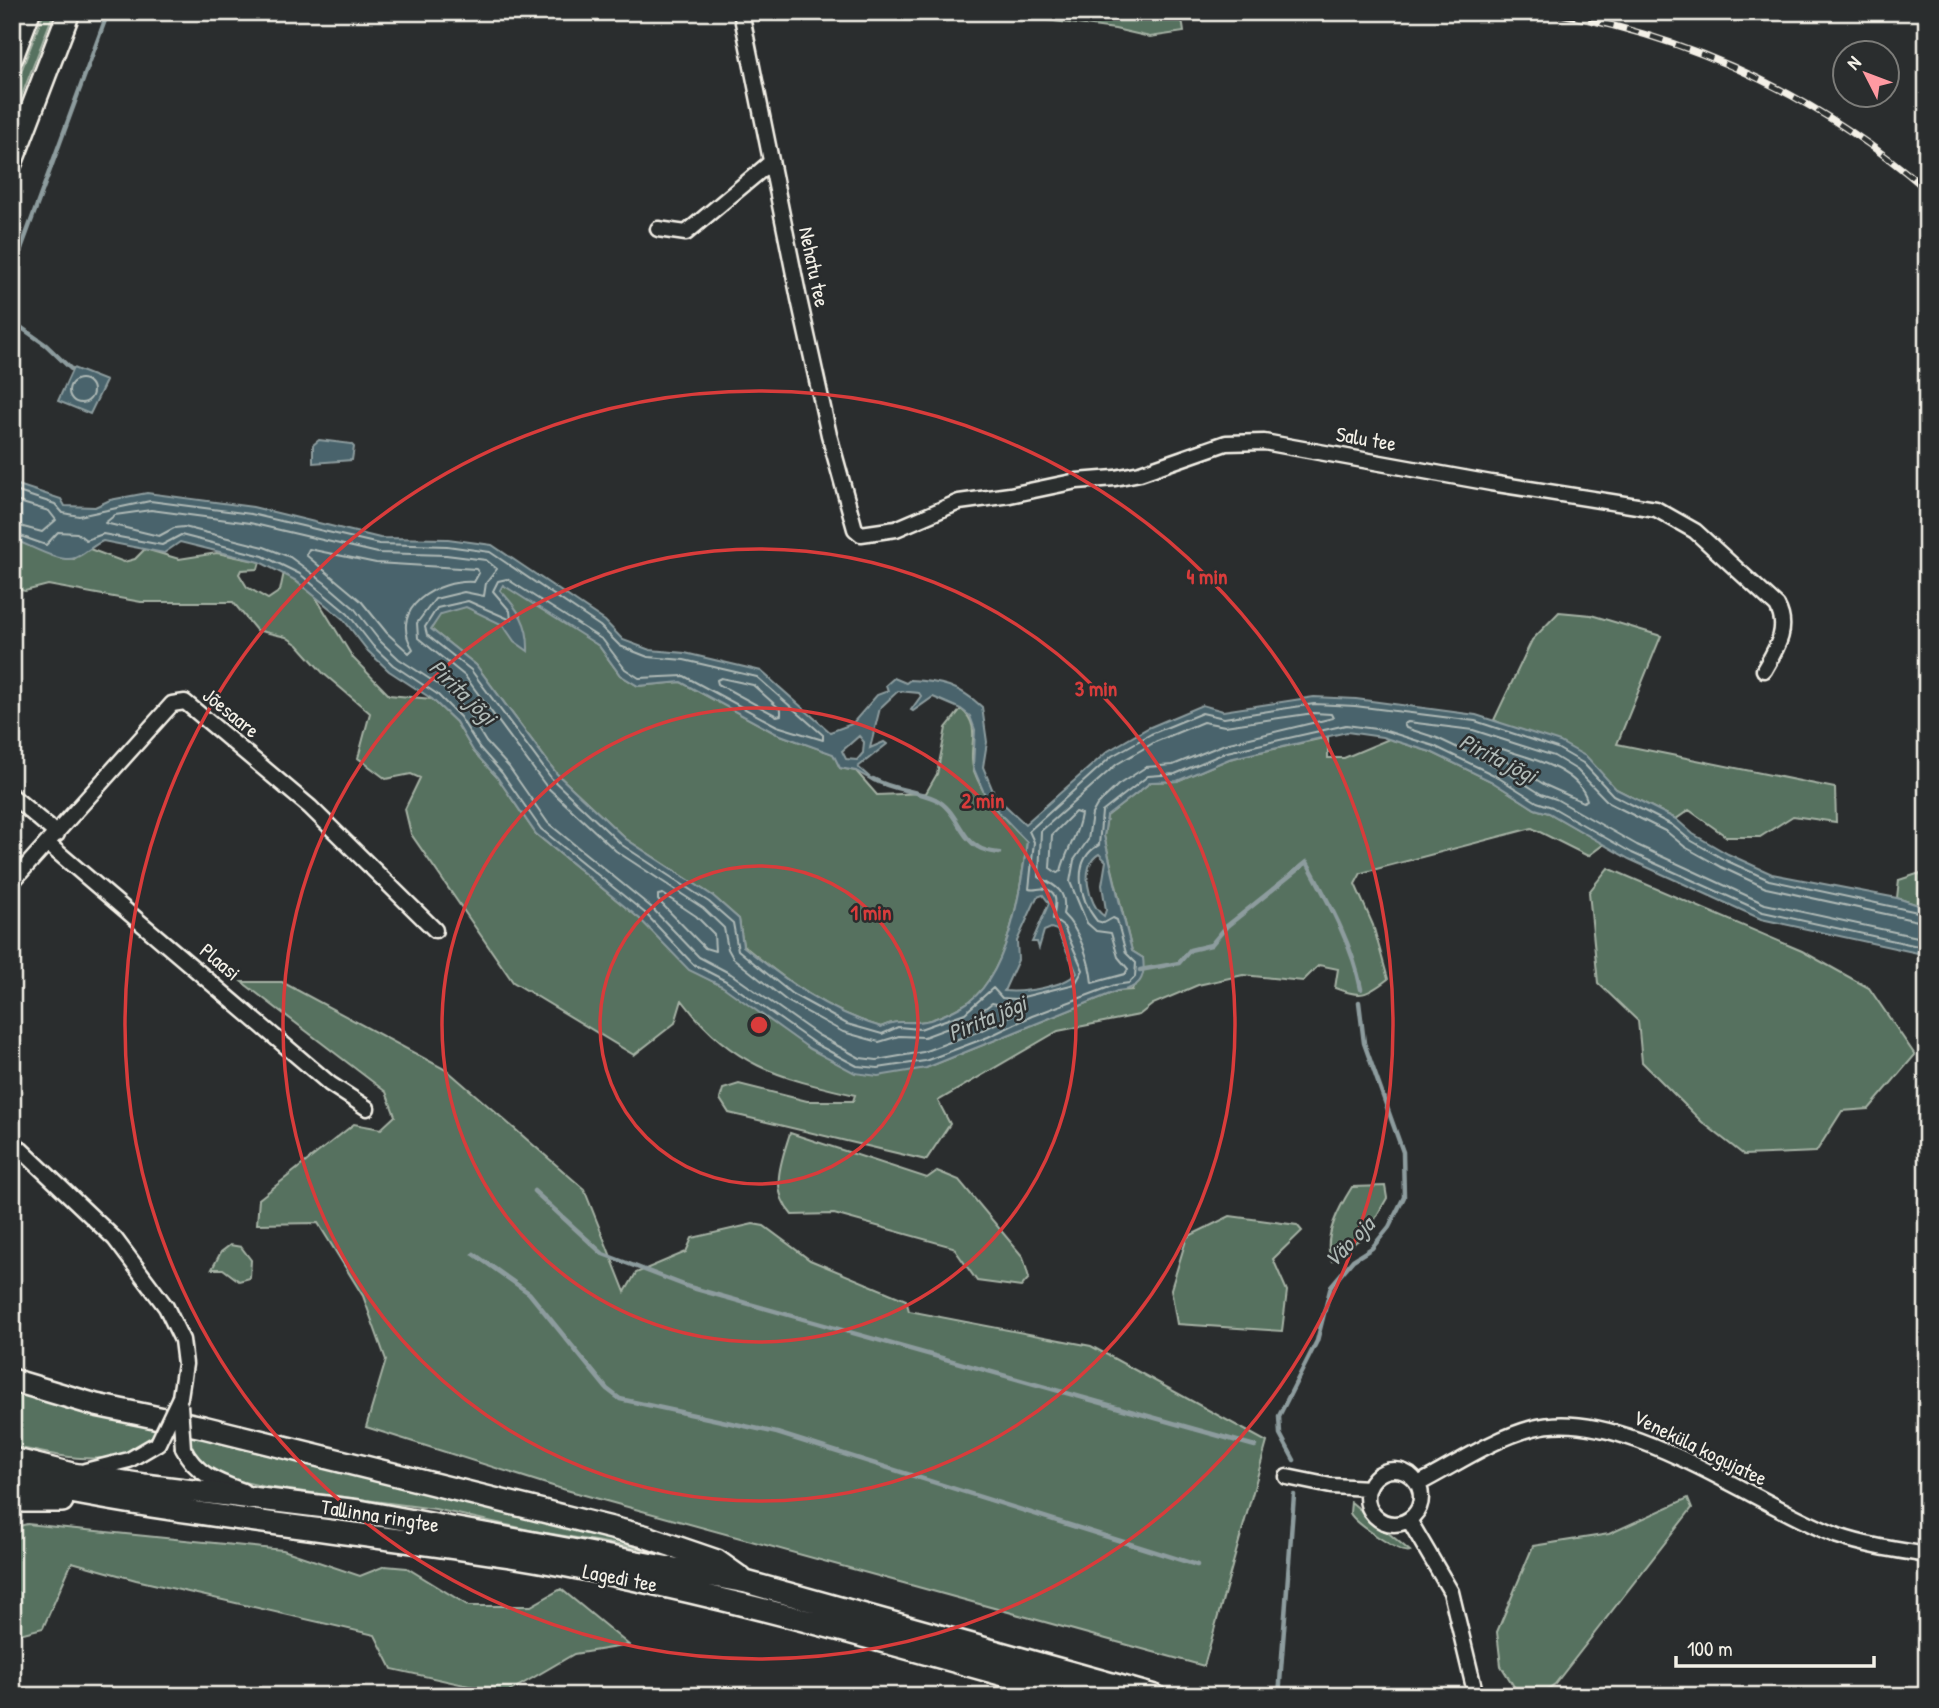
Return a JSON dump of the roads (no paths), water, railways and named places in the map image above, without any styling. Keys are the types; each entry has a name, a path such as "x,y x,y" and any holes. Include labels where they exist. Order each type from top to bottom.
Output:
{"highway":[{"path":"12,57 29,12"},
{"path":"12,161 68,12"},
{"path":"12,1380 96,1405 203,1427 644,1536 717,1561 746,1582 1155,1696"},
{"name":"Tallinna ringtee","path":"12,1459 72,1474 359,1511 746,1582"},
{"path":"12,1480 152,1506"},
{"path":"12,1501 152,1506"},
{"name":"Lagedi tee","path":"152,1506 512,1557 652,1584 1079,1696"}],"street":[{"name":"Nehatu tee","path":"741,12 830,435 855,529"},
{"path":"658,229 686,233 771,162"},
{"name":"Salu tee","path":"855,529 861,534 871,534 896,529 959,502 1140,473 1226,443 1264,442 1491,483 1628,502 1674,517 1695,531 1777,606 1784,619 1783,629 1764,670"},
{"name":"Jõesaare","path":"12,882 172,704 185,702 310,807 435,930"},
{"name":"Plaasi","path":"12,796 52,839 330,1084 367,1108"},
{"path":"12,1142 115,1239 166,1307 182,1340 185,1364 180,1397 183,1448 196,1468 211,1478 271,1501"},
{"path":"72,1474 129,1460 158,1443 180,1397"},
{"name":"Veneküla kogujatee","path":"1418,1484 1505,1438 1534,1428 1573,1425 1597,1427 1619,1432 1654,1446 1839,1536 1880,1548 1927,1555"},
{"path":"1397,1471 1405,1473 1418,1484 1421,1500 1409,1520 1393,1524 1377,1518 1368,1504 1369,1488 1380,1475 1397,1471"},
{"path":"1287,1477 1331,1486 1369,1488"},
{"path":"1409,1520 1451,1592 1476,1696"}],"water":[{"path":"73,368 106,381 90,414 58,401"},
{"path":"319,440 351,444 354,447 352,460 313,463 313,445"},
{"name":"Pirita jõgi","path":"12,483 61,499 65,506 95,507 110,500 147,493 253,507 380,538 448,539 492,545 605,621 623,640 650,650 685,653 761,671 830,732 852,724 877,695 888,691 886,685 894,678 906,683 910,680 931,682 957,689 982,707 987,742 983,767 995,796 1025,824 1108,751 1148,728 1202,705 1223,711 1314,697 1356,699 1476,715 1560,742 1587,757 1616,789 1676,819 1693,834 1728,854 1772,874 1897,898 1927,908 1927,955 1761,919 1629,859 1549,813 1535,809 1491,781 1431,752 1382,737 1347,732 1229,759 1177,781 1151,782 1107,816 1104,836 1119,900 1132,951 1143,958 1142,977 1136,985 926,1068 878,1076 855,1073 810,1049 722,986 689,970 640,919 536,834 497,777 474,752 456,722 432,699 389,671 368,651 343,619 295,580 260,562 180,542 164,553 103,541 78,557 69,559 53,556 12,539","holes":["503,585 599,646 620,675 638,686 681,682 775,733 833,754 840,768 856,771 875,782 858,767 887,744 884,742 870,748 880,708 898,691 919,693 921,696 911,710 913,711 933,697 961,709 970,716 975,730 973,767 987,800 1027,842 1021,884 1009,932 991,977 978,994 962,1006 934,1019 896,1022 881,1027 825,1004 743,946 739,919 713,896 626,839 557,774 476,665 431,629 441,614 466,607 503,625 514,641 528,651 527,633 521,618 500,590","859,736 864,742 863,753 857,760 846,759 842,751","1099,854 1106,861 1102,885 1106,910 1104,916 1098,911 1088,885 1089,867","1043,895 1049,903 1032,942 1037,942 1039,948 1044,931 1051,928 1057,930 1077,973 1062,982 1043,988 1004,991 1018,960 1017,941 1037,897"]}],"waterway":[{"path":"12,273 108,12"},
{"path":"12,321 46,345 71,369"},
{"path":"873,779 935,799 948,810 972,842 978,847 999,853"},
{"name":"Väo oja","path":"1140,970 1179,963 1190,950 1211,945 1227,926 1307,862 1346,940 1361,989"},
{"name":"Väo oja","path":"1294,1460 1280,1434 1279,1416 1317,1341 1331,1286 1353,1260 1372,1248 1389,1227 1404,1197 1403,1152 1364,1043 1359,1002"},
{"path":"534,1191 603,1254 689,1287 1255,1446"},
{"path":"474,1254 529,1293 607,1389 620,1399 777,1433 1197,1565"},
{"name":"Väo oja","path":"1279,1696 1294,1495"}],"railway":[{"path":"1550,12 1653,37 1751,75 1842,126 1886,156 1927,190"}]}
